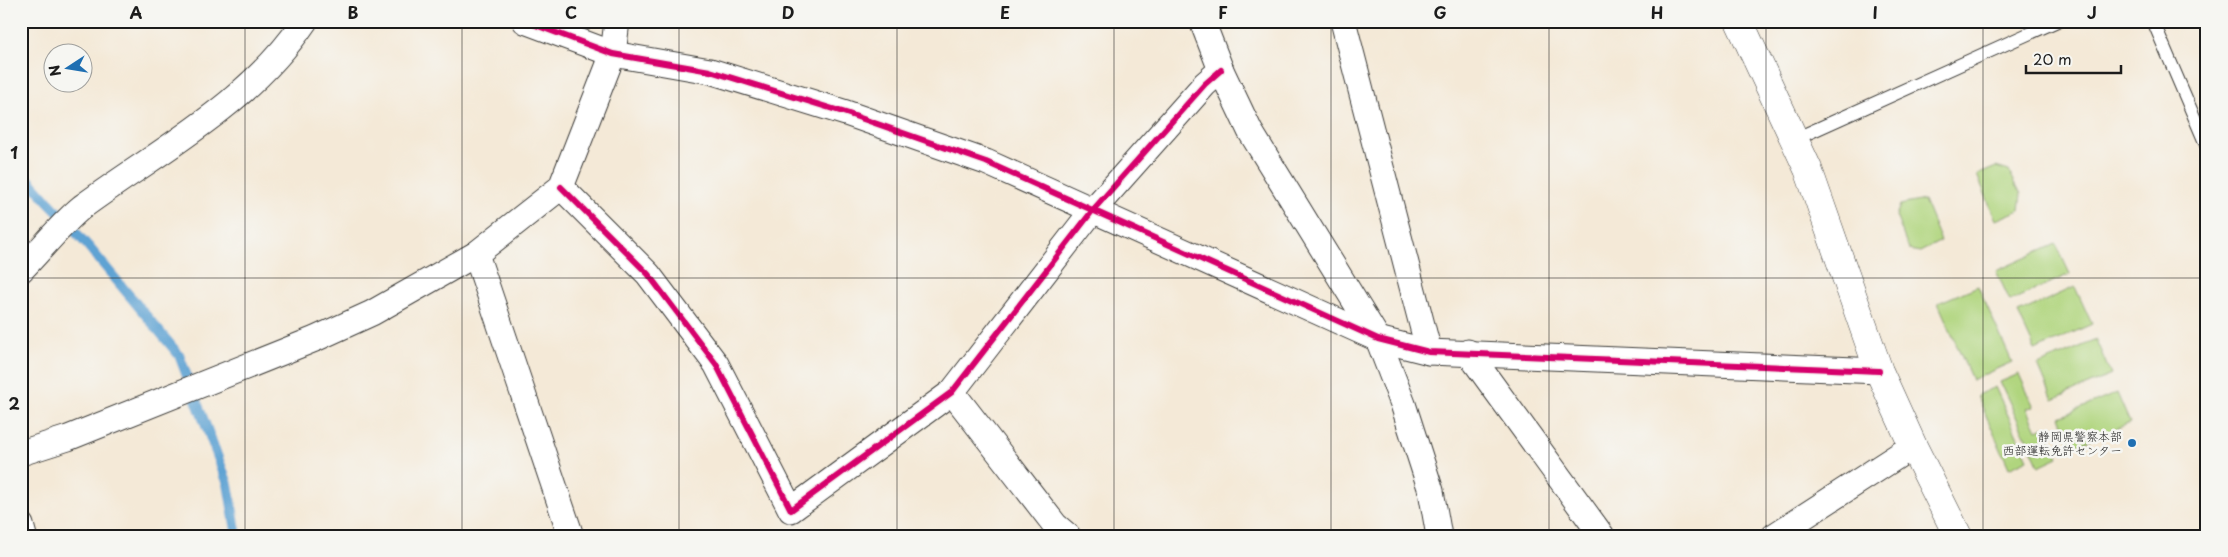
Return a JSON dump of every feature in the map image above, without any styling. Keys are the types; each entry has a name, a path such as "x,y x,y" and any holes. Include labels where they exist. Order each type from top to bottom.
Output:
{"street":[{"path":"21,270 80,209 202,126 244,91 296,35 305,21"},
{"path":"525,21 613,54 710,71 846,113 986,162 1378,339 1429,352 1468,352 1880,371"},
{"path":"21,453 68,438 316,339 372,313 476,254 561,187 613,54 617,21"},
{"path":"1202,21 1221,70 1250,131 1378,339 1403,404 1431,491 1439,536"},
{"path":"1343,21 1429,352"},
{"path":"1739,21 1808,169 1880,371 1913,446 1958,536"},
{"path":"561,187 648,274 716,364 791,510 952,392 1093,210 1205,84 1221,70"},
{"path":"476,254 571,536"},
{"path":"1468,352 1602,536"},
{"path":"952,392 1055,525 1068,536"},
{"path":"1774,536 1913,446"},
{"path":"21,525 24,536"}],"lane":[{"path":"1795,138 2057,21"},
{"path":"2153,21 2207,148"}],"green space":[{"path":"2207,21 2207,73 2196,48 2198,23"},
{"path":"1996,167 2009,171 2021,194 2019,210 1996,220 1977,175"},
{"path":"1924,200 1941,241 1920,252 1909,250 1896,216 1900,205"},
{"path":"2056,244 2070,274 2010,301 1996,271"},
{"path":"1978,286 2012,362 1972,380 1938,303"},
{"path":"2075,287 2092,324 2035,350 2018,313"},
{"path":"2096,340 2111,375 2053,400 2038,365"},
{"path":"2019,374 2034,407 2027,408 2037,430 2044,427 2058,457 2039,466 2000,382"},
{"path":"1995,387 2028,459 2009,468 1977,395"},
{"path":"2117,393 2130,423 2072,447 2060,417"}],"waterway":[{"path":"21,171 88,246 179,355 228,484 237,536"}],"cycle path":[{"path":"525,21 613,54 710,71 846,113 986,162 1378,339 1429,352 1879,371"},
{"path":"561,187 648,274 716,364 791,510 952,392 1093,210 1205,84 1221,70"}],"place":[{"name":"静岡県警察本部 西部運転免許センター","path":"2132,443"}]}
